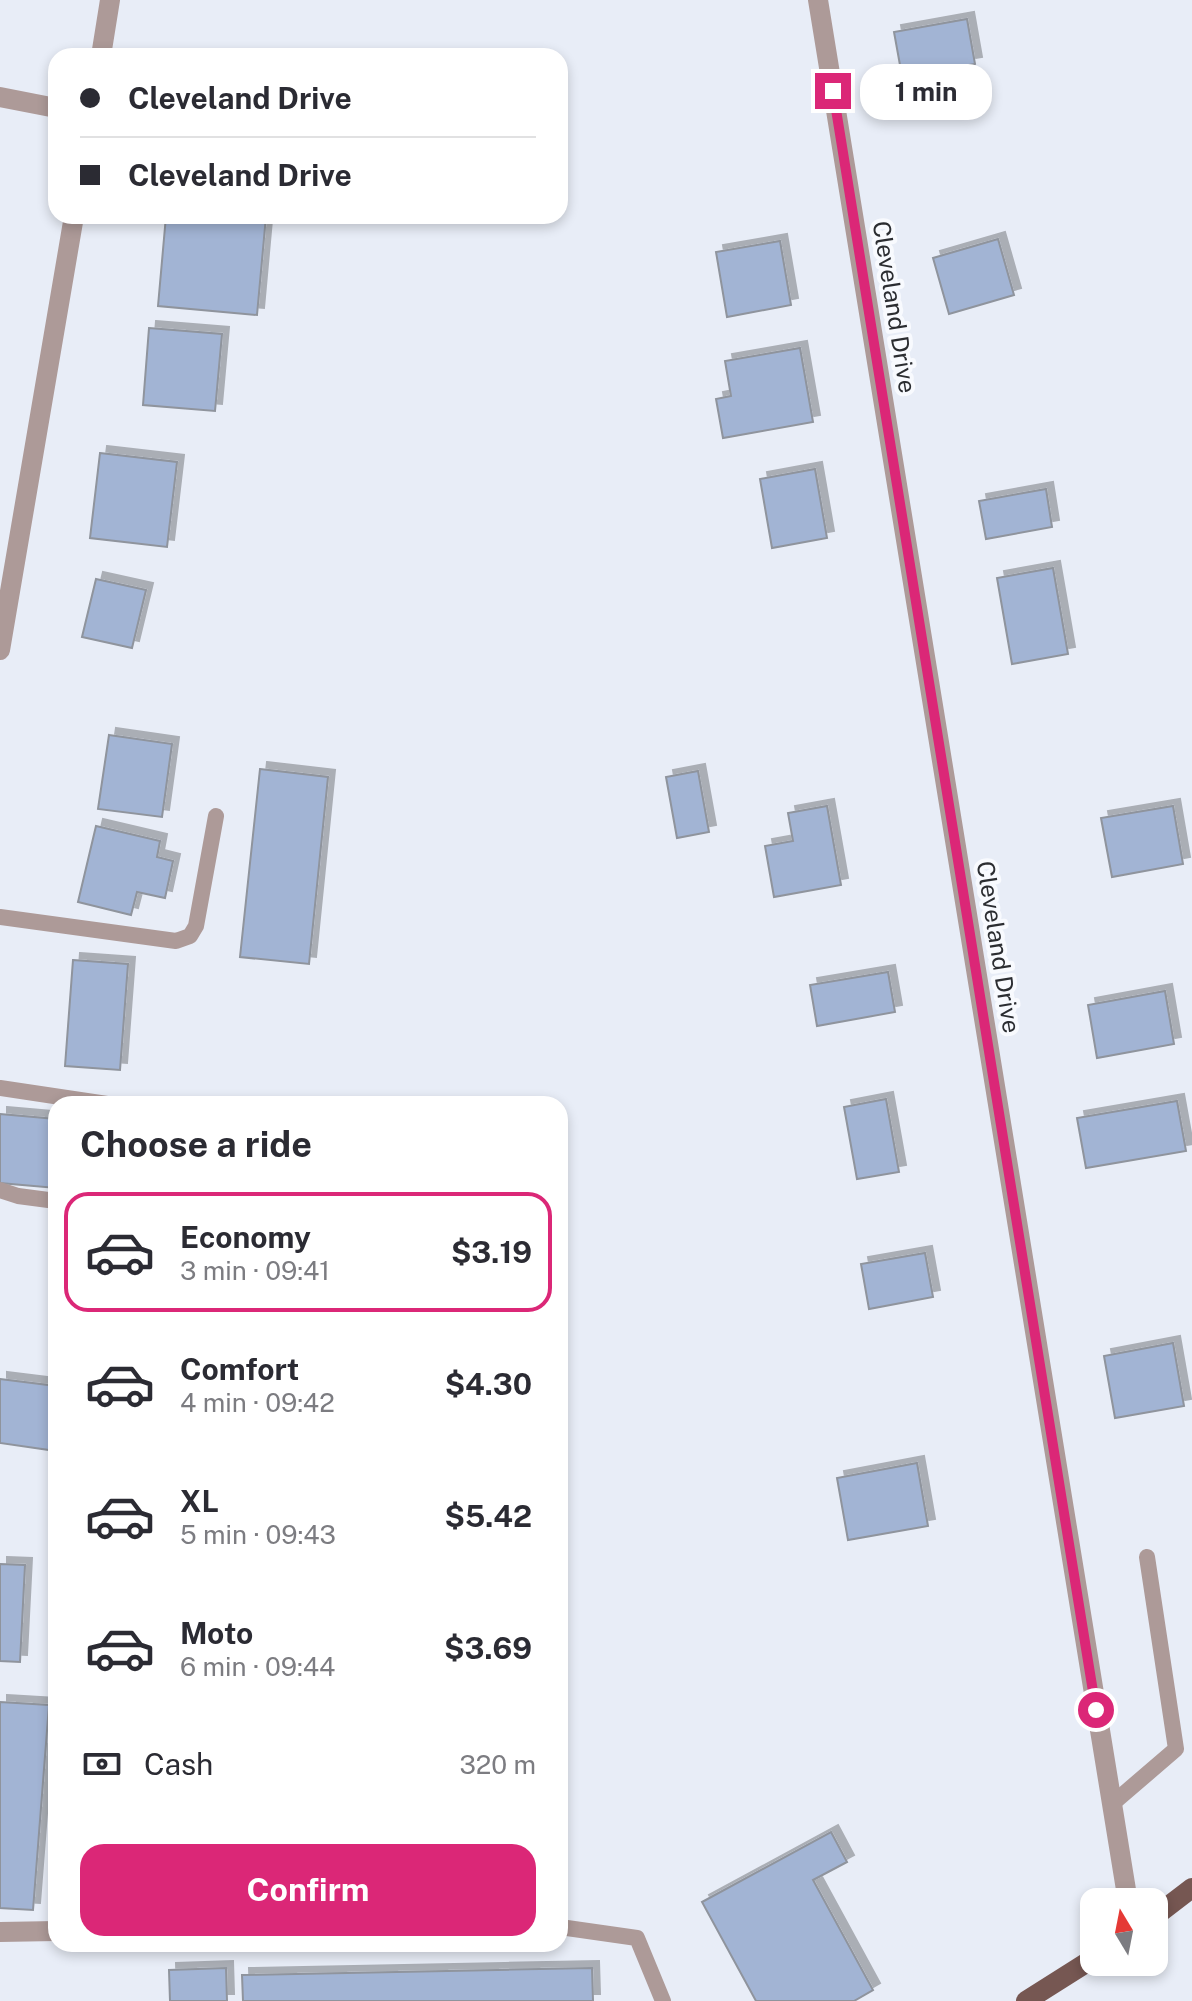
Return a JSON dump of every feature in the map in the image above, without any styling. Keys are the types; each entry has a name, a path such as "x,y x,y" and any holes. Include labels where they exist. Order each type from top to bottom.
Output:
{"main road":[{"path":"1168,1906 1192,1888"},
{"path":"1026,2001 1080,1967"}],"street":[{"path":"102,48 110,0"},
{"name":"Cleveland Drive","path":"818,0 1126,1888"},
{"path":"0,97 48,106"},
{"path":"0,650 73,224"},
{"path":"0,1932 48,1931"}],"lane":[{"path":"0,917 150,939 176,941 190,936 196,926 216,816"},
{"path":"0,1088 54,1096"},
{"path":"0,1190 48,1200"},
{"path":"1112,1804 1176,1749 1147,1557"},
{"path":"568,1928 637,1938 663,2001"}],"building":[{"path":"967,19 975,64 902,76 894,32"},
{"path":"165,224 265,224 257,315 158,306"},
{"path":"998,239 1014,295 949,314 933,258"},
{"path":"780,241 791,305 727,317 716,252"},
{"path":"149,328 222,334 215,411 143,405"},
{"path":"800,348 813,422 723,438 716,399 731,396 725,361"},
{"path":"100,453 177,462 167,547 90,538"},
{"path":"815,469 827,538 772,548 760,479"},
{"path":"1046,489 1052,527 986,539 979,501"},
{"path":"1053,568 1068,654 1012,664 997,578"},
{"path":"96,579 146,590 132,648 82,637"},
{"path":"109,735 172,744 162,817 98,809"},
{"path":"260,769 328,777 309,964 240,957"},
{"path":"698,771 709,832 677,838 666,777"},
{"path":"827,806 841,885 774,897 765,846 793,841 788,813"},
{"path":"1173,806 1183,864 1112,877 1101,818"},
{"path":"96,826 160,841 157,857 173,861 165,898 137,892 131,915 78,902"},
{"path":"73,960 128,964 120,1070 65,1066"},
{"path":"888,972 895,1012 817,1026 810,985"},
{"path":"1165,991 1174,1044 1097,1058 1088,1005"},
{"path":"886,1099 899,1172 857,1179 844,1107"},
{"path":"1177,1101 1186,1151 1086,1168 1077,1118"},
{"path":"0,1114 48,1118 48,1187 0,1183"},
{"path":"925,1253 933,1297 869,1309 861,1264"},
{"path":"1173,1343 1184,1406 1115,1418 1104,1356"},
{"path":"0,1379 48,1385 48,1450 0,1443"},
{"path":"917,1463 928,1526 848,1540 837,1478"},
{"path":"0,1564 25,1565 20,1662 0,1661"},
{"path":"0,1702 48,1705 33,1910 0,1908"},
{"path":"831,1832 847,1862 813,1880 873,1990 854,2001 756,2001 702,1902"},
{"path":"226,1968 227,2001 170,2001 169,1970"},
{"path":"592,1968 593,2001 243,2001 242,1975"}],"route":[{"path":"833,91 1096,1710"}]}
